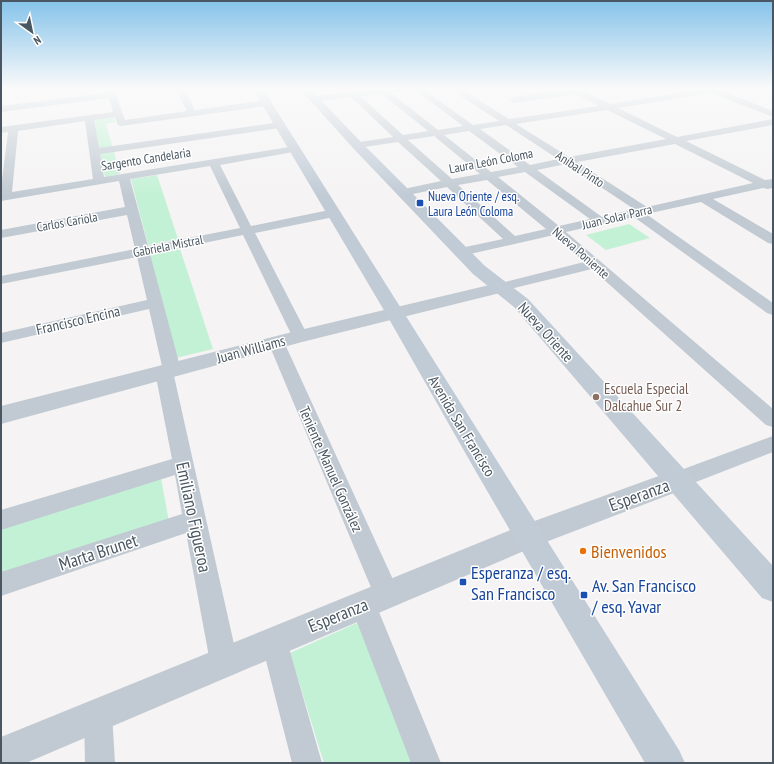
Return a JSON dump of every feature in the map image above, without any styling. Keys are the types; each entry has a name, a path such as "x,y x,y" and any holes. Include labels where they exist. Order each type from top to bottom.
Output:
{"main road":[{"name":"Avenida San Francisco","path":"280,125 395,312 528,536 666,763"},
{"name":"Nueva Oriente","path":"338,125 479,270 521,303 773,588"}],"street":[{"path":"1,130 43,125"},
{"path":"90,125 99,181"},
{"path":"94,152 280,125"},
{"path":"385,125 513,241"},
{"name":"Nueva Poniente","path":"426,125 595,264 773,420"},
{"path":"467,125 600,221"},
{"path":"357,145 492,125"},
{"name":"Aníbal Pinto","path":"512,125 568,161 640,212 773,310"},
{"path":"645,125 770,185"},
{"name":"Laura León Coloma","path":"403,192 759,125"},
{"path":"3,197 13,129"},
{"name":"Sargento Candelaria","path":"3,197 295,149"},
{"path":"213,162 300,336"},
{"name":"Emiliano Figueroa","path":"124,177 155,303 183,464 224,662"},
{"name":"Juan Solar Parra","path":"461,252 703,198 770,185"},
{"path":"703,198 773,240"},
{"name":"Carlos Cariola","path":"1,234 132,210"},
{"name":"Gabriela Mistral","path":"1,280 334,213"},
{"path":"502,287 595,264"},
{"name":"Juan Williams","path":"1,415 276,342 502,287"},
{"name":"Francisco Encina","path":"1,338 155,303"},
{"name":"Teniente Manuel González","path":"276,342 375,600"},
{"path":"678,480 773,444"},
{"path":"1,520 183,464"},
{"name":"Esperanza","path":"1,755 528,536 678,480"},
{"name":"Marta Brunet","path":"1,584 194,520"},
{"path":"375,600 426,763"},
{"path":"274,641 307,763"},
{"path":"98,714 100,763"}],"green space":[{"path":"93,125 106,125 120,174 105,177"},
{"path":"157,175 178,239 148,245 131,179"},
{"path":"629,224 650,238 606,250 586,235"},
{"path":"180,249 213,349 176,358 150,255"},
{"path":"161,478 169,522 1,578 1,527"},
{"path":"359,622 417,763 324,763 290,653"}],"place":[{"name":"Nueva Oriente / esq. Laura León Coloma","path":"420,203"},
{"name":"Escuela Especial Dalcahue Sur 2","path":"596,397"},
{"name":"Bienvenidos","path":"583,551"},
{"name":"Esperanza / esq. San Francisco","path":"463,582"},
{"name":"Av. San Francisco / esq. Yavar","path":"584,595"}]}
